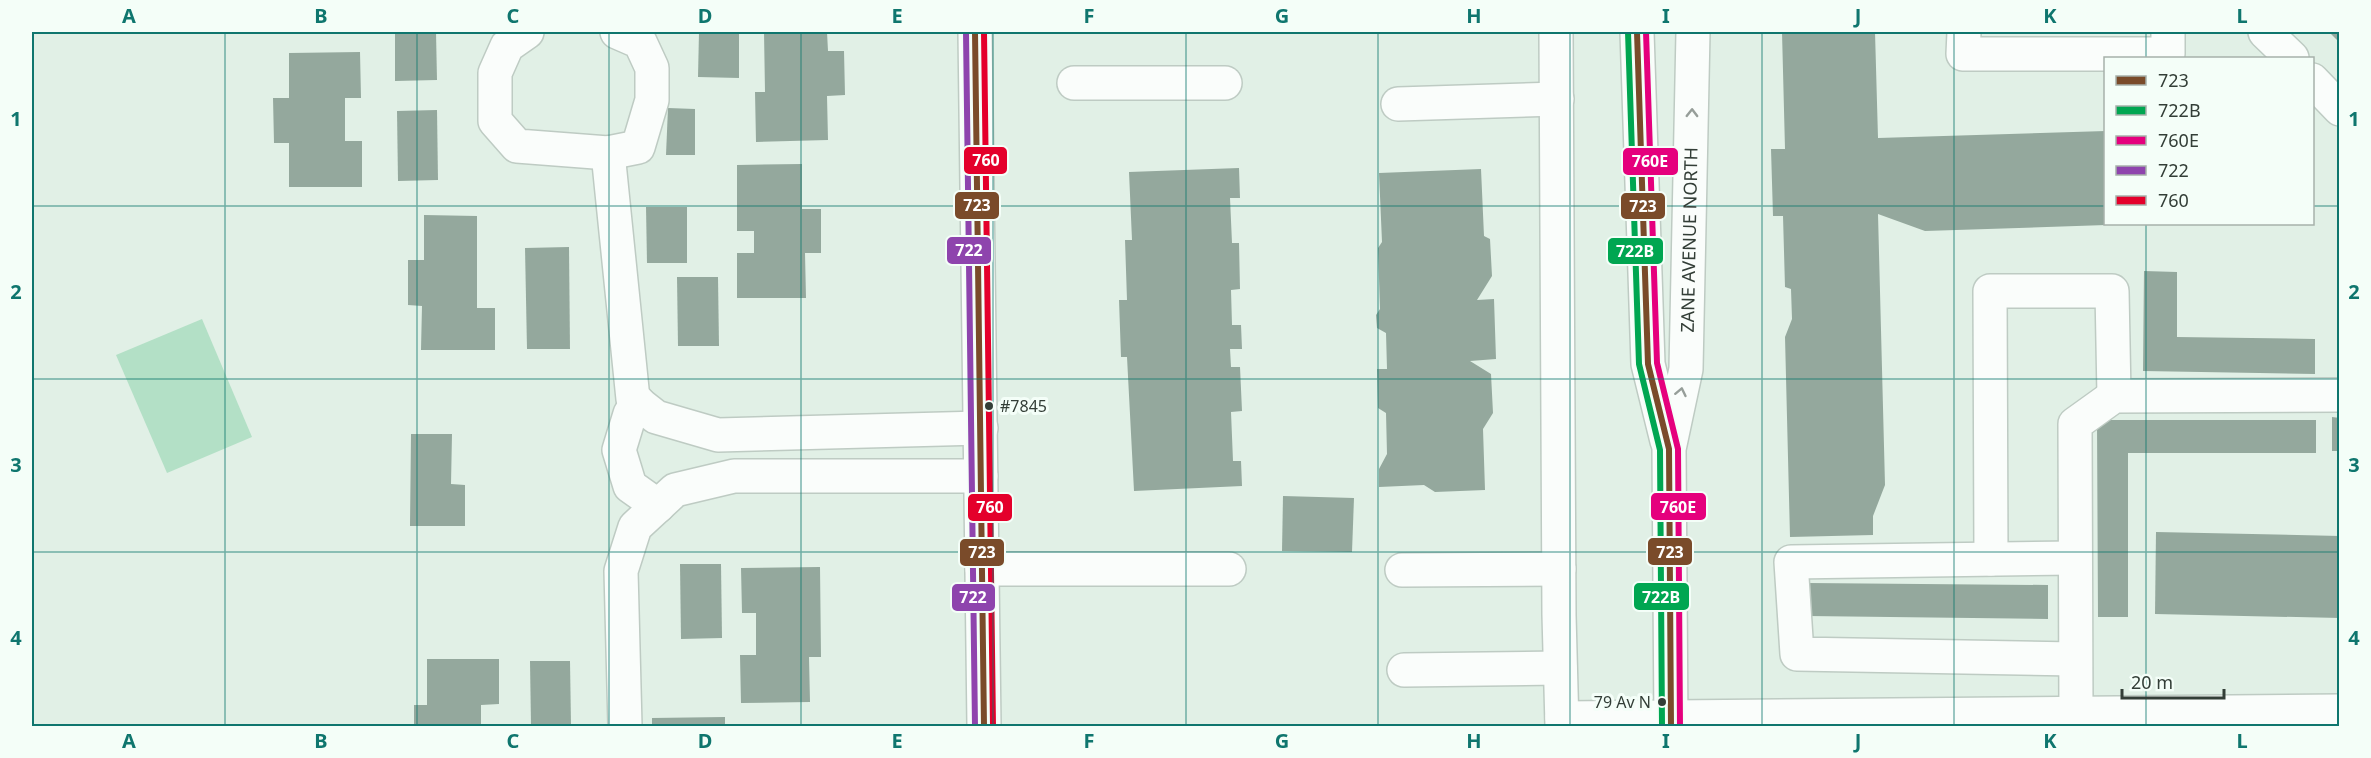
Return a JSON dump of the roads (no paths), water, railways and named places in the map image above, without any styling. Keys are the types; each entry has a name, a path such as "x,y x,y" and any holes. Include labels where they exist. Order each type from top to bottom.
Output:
{"street":[{"path":"526,32 507,46 495,73 495,121 517,146 608,153 638,147 652,100 652,68 640,42 617,32"},
{"path":"975,32 984,726"},
{"path":"1556,32 1562,722 2340,711"},
{"name":"ZANE AVENUE NORTH","path":"1637,32 1648,364 1669,449"},
{"name":"ZANE AVENUE NORTH","path":"1671,721 1669,449 1686,369 1694,32"},
{"path":"1964,32 1963,54 2168,54 2168,32"},
{"path":"2265,32 2291,57"},
{"path":"2314,81 2340,109"},
{"path":"1074,83 1225,83"},
{"path":"1398,104 1557,99"},
{"path":"608,153 633,399 656,417 718,435 981,428"},
{"path":"1991,559 1990,291 2112,291 2114,396"},
{"path":"2076,713 2075,424 2114,396 2340,395"},
{"path":"638,402 630,414 619,450 630,486 658,506"},
{"path":"625,726 621,571 635,527 675,490 734,476 981,476"},
{"path":"2074,558 1791,561 1797,654 2075,659"},
{"path":"982,569 1229,570"},
{"path":"1402,570 1559,570"},
{"path":"1404,670 1560,668"}],"place":[{"name":"#7845","path":"989,406"},
{"name":"79 Av N","path":"1662,702"}]}
